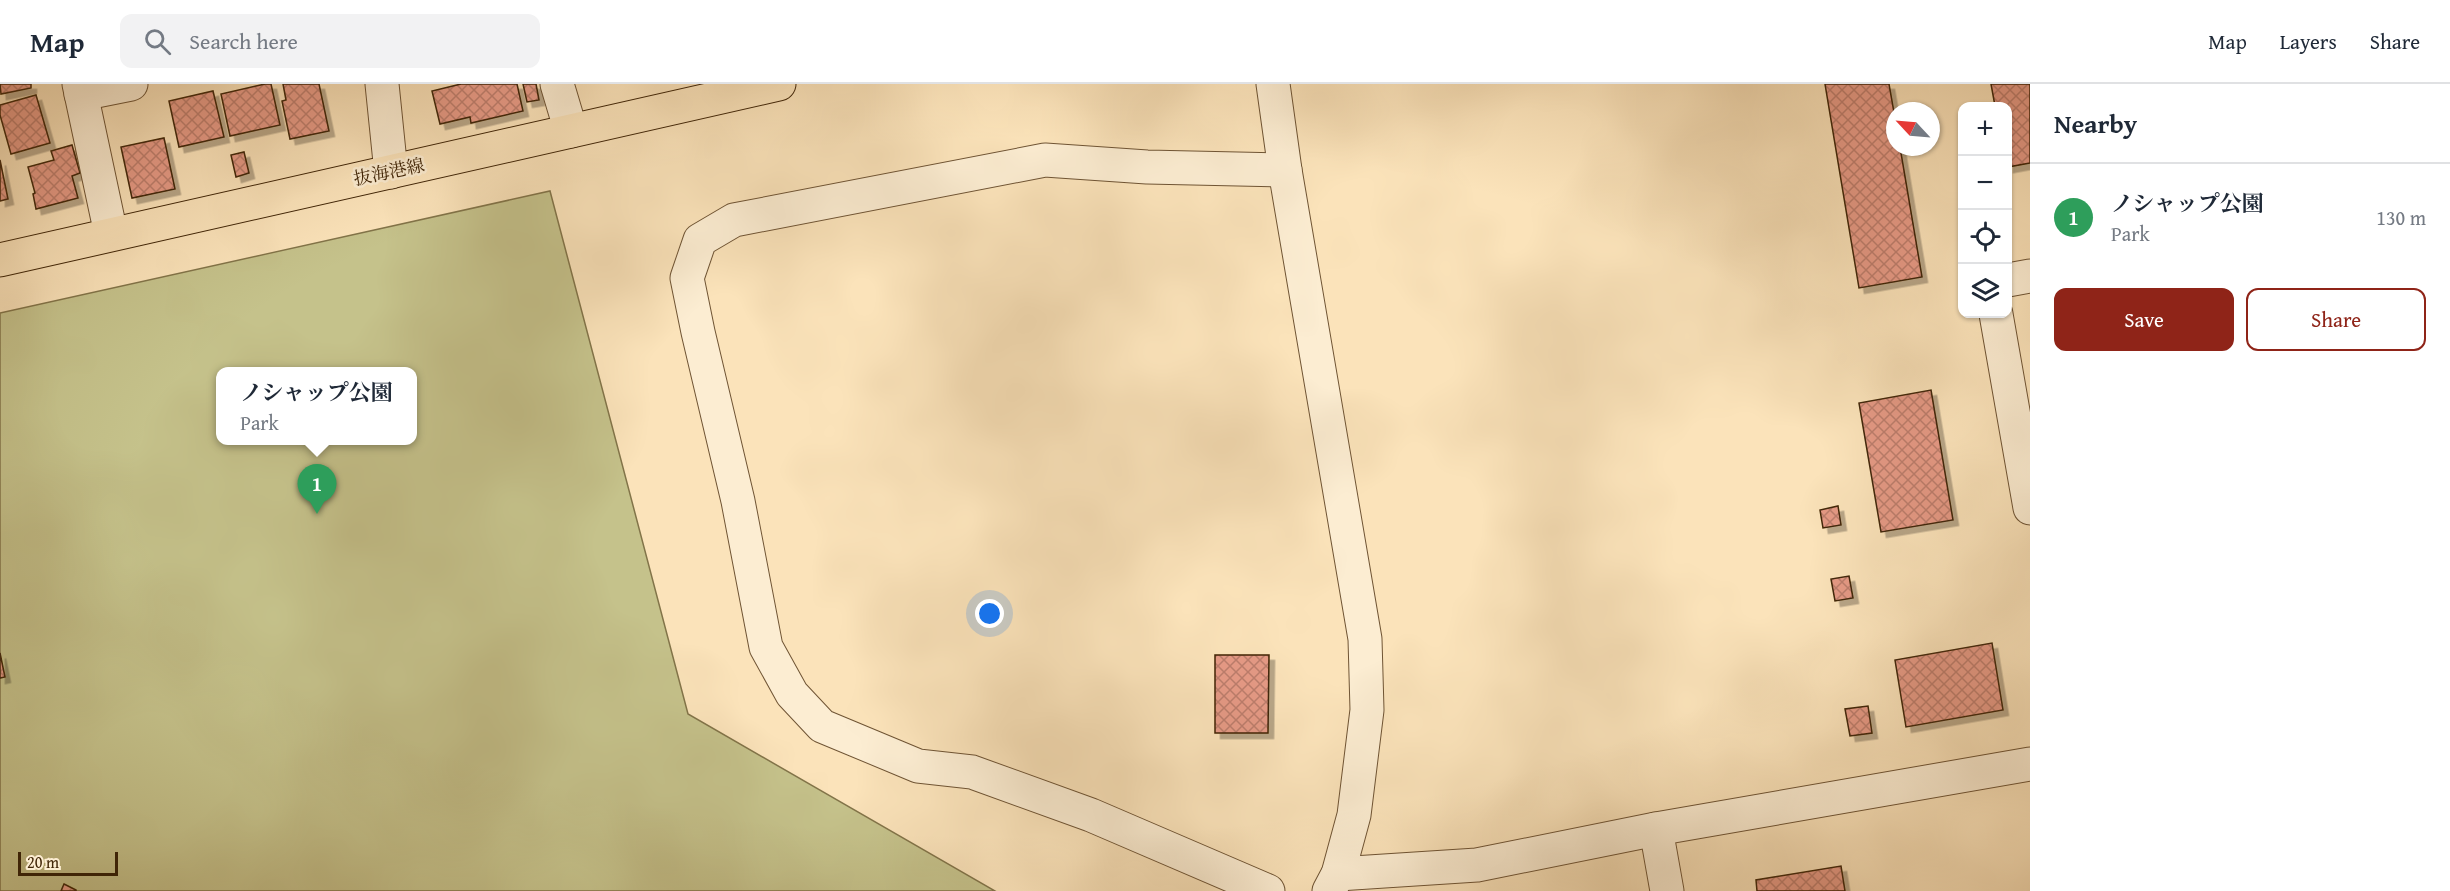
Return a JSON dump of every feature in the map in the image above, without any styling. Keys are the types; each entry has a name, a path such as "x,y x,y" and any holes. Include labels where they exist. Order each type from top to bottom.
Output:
{"main road":[{"name":"抜海港線","path":"0,260 571,131 689,94 779,84"}],"street":[{"path":"111,234 80,89 131,84"},
{"path":"382,84 391,171"},
{"path":"557,84 571,131"},
{"path":"1273,84 1285,170 1365,639 1367,710 1354,816 1334,883 1479,878 1656,829 2030,764"},
{"path":"1268,891 1091,815 972,772 918,766 822,726 792,694 766,647 738,501 687,278 700,240 734,219 1022,164 1045,160 1147,167 1285,170"},
{"path":"2012,279 2030,276"},
{"path":"1997,318 2030,508"},
{"path":"1656,829 1667,891"}],"shaded area":[{"path":"550,191 688,714 995,891 0,891 0,313"}],"building":[{"path":"0,84 31,84 31,88 1,94"},
{"path":"271,84 280,125 230,136 221,94"},
{"path":"283,84 319,84 329,131 290,139 282,101 286,100"},
{"path":"461,84 517,84 523,111 471,123 470,117 440,124 432,91"},
{"path":"523,84 536,84 539,100 527,102"},
{"path":"1825,84 1889,84 1892,102 1886,102 1886,156 1902,156 1922,277 1859,288"},
{"path":"1991,84 2030,84 2030,163 2012,166 2012,102 1994,102"},
{"path":"213,91 224,137 179,147 169,101"},
{"path":"36,95 50,143 11,154 0,115 0,105"},
{"path":"164,138 175,189 132,198 121,147"},
{"path":"72,145 80,173 72,176 78,198 36,209 33,194 35,193 28,167 54,160 51,151"},
{"path":"244,152 249,173 236,177 231,155"},
{"path":"0,160 8,199 0,201"},
{"path":"1931,390 1953,520 1881,532 1859,403"},
{"path":"1838,506 1841,525 1823,528 1820,510"},
{"path":"1849,576 1853,598 1835,601 1831,579"},
{"path":"1992,643 2003,710 1906,727 1895,660"},
{"path":"0,653 5,677 0,678"},
{"path":"1215,655 1269,655 1268,733 1215,733"},
{"path":"1868,706 1872,733 1850,736 1845,709"},
{"path":"1841,866 1845,891 1757,891 1756,880"},
{"path":"64,884 76,890 76,891 61,891"}],"place":[{"name":"ノシャップ公園","path":"317,514"}]}
